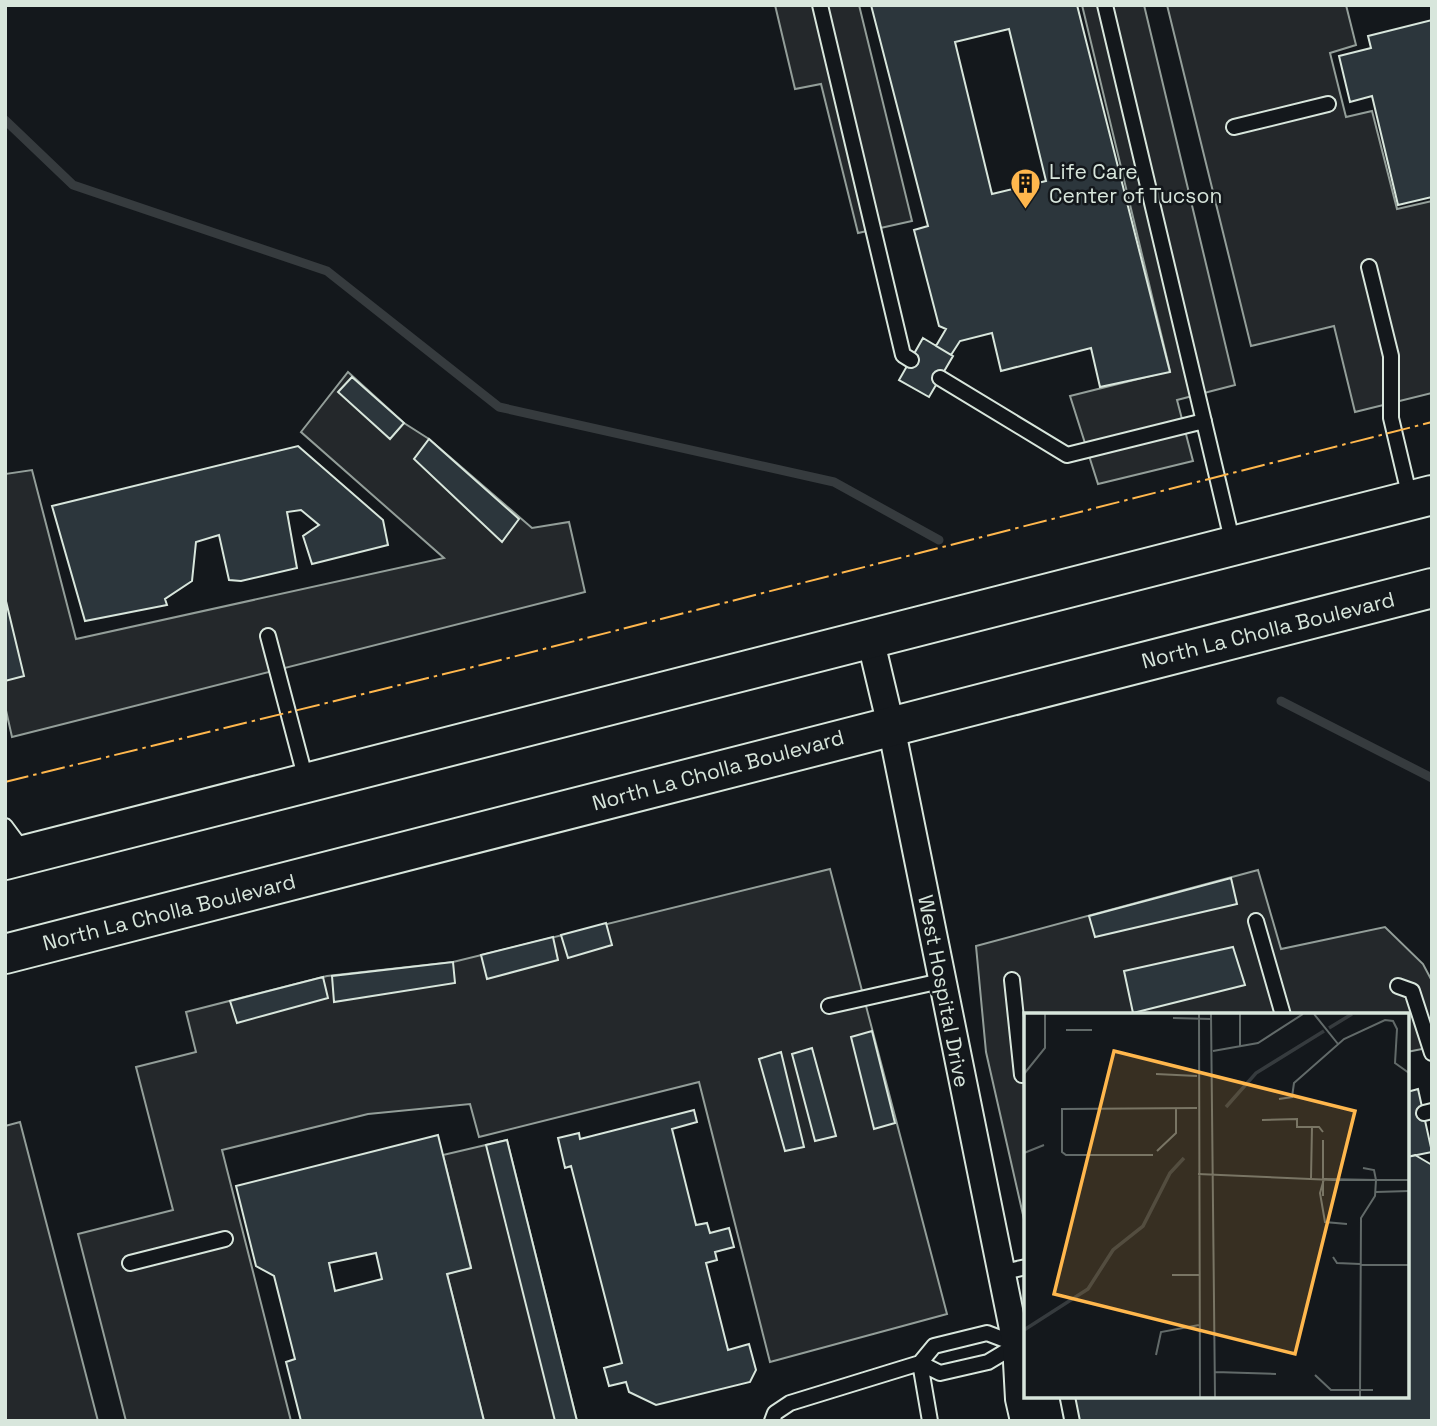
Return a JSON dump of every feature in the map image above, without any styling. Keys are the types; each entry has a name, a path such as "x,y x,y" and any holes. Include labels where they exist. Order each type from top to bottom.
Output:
{"main road":[{"path":"12,847 306,781 1421,497"},
{"name":"North La Cholla Boulevard","path":"5,954 1432,588"}],"street":[{"name":"West Hospital Drive","path":"870,638 891,726 1000,1273 1023,1349 1019,1399 1024,1421"},
{"path":"1045,1398 1050,1421"}],"lane":[{"path":"820,5 903,355 911,360"},
{"path":"1105,5 1233,544"},
{"path":"1234,127 1328,104"},
{"path":"1369,267 1391,356 1391,418 1421,497"},
{"path":"940,378 1067,455 1204,421"},
{"path":"268,636 306,781"},
{"path":"1256,920 1282,1013"},
{"path":"1012,980 1022,1075"},
{"path":"829,1006 942,981"},
{"path":"1398,986 1412,991 1431,1057"},
{"path":"130,1264 225,1239"},
{"path":"1000,1273 1024,1267"},
{"path":"772,1421 775,1413 790,1403 920,1363 934,1346 987,1333 1023,1349"},
{"path":"920,1363 940,1373 988,1362 1023,1349"},
{"path":"920,1363 930,1421"}],"shaded area":[{"path":"775,5 859,5 912,221 858,233 821,84 795,89"},
{"path":"1082,5 1144,5 1235,385 1177,400 1193,461 1098,484 1070,396 1170,371"},
{"path":"1167,5 1346,5 1356,45 1330,53 1346,117 1372,111 1397,209 1432,201 1432,393 1355,412 1334,326 1251,346"},
{"path":"348,372 404,423 429,439 532,528 569,522 585,592 12,737 5,706 5,474 32,470 76,639 444,558 301,432"},
{"path":"830,869 947,1314 770,1362 699,1082 479,1137 470,1104 368,1114 222,1150 291,1421 126,1421 78,1234 173,1210 136,1067 196,1052 186,1012 327,976 453,962"},
{"path":"1258,870 1281,949 1385,927 1423,964 1432,981 1432,1047 1409,1052 1409,1013 1024,1013 1024,1219 986,1052 976,946"},
{"path":"20,1122 98,1421 5,1421 5,1126"},
{"path":"507,1140 577,1421 484,1421 447,1274 471,1267 443,1155"}],"building":[{"name":"Life Care Center of Tucson","path":"871,5 1077,5 1170,372 1100,387 1091,348 1001,371 992,333 960,341 951,355 936,346 946,329 939,326 914,230 928,226","holes":["1009,29 1046,181 992,194 955,42"]},
{"path":"1432,20 1432,197 1398,205 1372,96 1350,102 1339,56 1371,48 1368,36"},
{"path":"923,338 953,356 929,397 899,380"},
{"path":"352,377 404,423 390,439 338,392"},
{"path":"429,439 519,519 502,542 414,459"},
{"path":"298,446 383,520 388,545 312,564 303,536 319,525 301,510 287,512 297,568 241,581 229,580 219,535 196,542 192,581 165,599 167,605 85,621 52,506"},
{"path":"5,597 24,676 5,681"},
{"path":"1231,878 1237,904 1095,937 1089,916"},
{"path":"606,923 612,945 568,958 561,935"},
{"path":"553,937 558,960 487,979 481,955"},
{"path":"1233,947 1245,985 1133,1013 1124,971"},
{"path":"453,962 455,983 334,1002 332,976"},
{"path":"323,977 328,998 237,1023 230,1001"},
{"path":"872,1031 895,1123 874,1129 851,1037"},
{"path":"812,1048 836,1136 815,1141 792,1054"},
{"path":"781,1052 804,1147 785,1151 759,1059"},
{"path":"1418,1089 1432,1152 1409,1157 1409,1091"},
{"path":"694,1110 697,1122 672,1129 696,1225 707,1223 710,1233 729,1228 734,1247 715,1252 717,1260 706,1263 728,1350 749,1344 756,1370 750,1382 656,1405 629,1392 626,1382 609,1386 604,1368 622,1363 571,1166 565,1168 558,1138 579,1133 580,1139"},
{"path":"438,1135 471,1268 447,1274 484,1421 301,1421 286,1362 295,1359 274,1276 256,1266 236,1186","holes":["376,1253 382,1279 335,1291 329,1263"]},
{"path":"507,1140 577,1421 555,1421 486,1145"},
{"path":"1415,1155 1432,1165 1432,1421 1080,1421 1075,1398 1409,1398 1409,1156"}],"waterway":[{"path":"5,120 73,185 327,271 499,407 834,482 939,540"},
{"path":"1281,701 1432,778"}],"power":[{"path":"5,782 481,665 1432,422"}],"place":[{"name":"Life Care Center of Tucson","path":"1026,210"}]}
